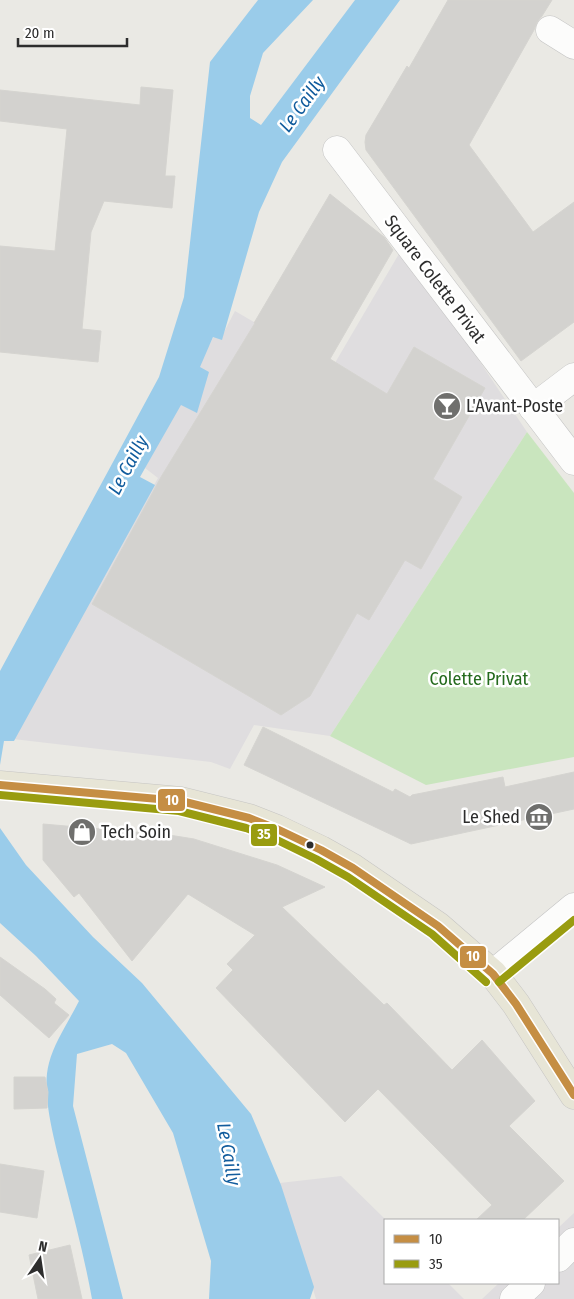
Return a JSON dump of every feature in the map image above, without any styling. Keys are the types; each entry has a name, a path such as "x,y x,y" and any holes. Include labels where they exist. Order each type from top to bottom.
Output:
{"main road":[{"path":"0,785 181,801 249,818 312,846 353,868 438,926 493,974 516,1004 574,1095"}],"street":[{"path":"550,30 574,45"},
{"name":"Square Colette Privat","path":"337,150 574,461"},
{"path":"533,408 574,377"},
{"path":"493,974 574,907"},
{"path":"559,1257 574,1242"},
{"path":"514,1299 530,1284"}],"shaded area":[{"path":"403,247 527,432 330,736 254,725 230,769 211,762 13,739 158,478 145,468 214,336 222,336 235,311 332,368"},
{"path":"341,1176 385,1219 384,1284 449,1284 464,1299 316,1299 280,1183"},
{"path":"574,1213 574,1299 482,1299 498,1284 559,1284 559,1227"}],"green space":[{"name":"Colette Privat","path":"527,432 574,493 574,757 426,785 330,736"}],"water":[{"name":"Le Cailly","path":"258,0 313,0 263,53 250,96 250,118 261,125 355,0 400,0 282,162 259,212 222,340 213,337 200,367 209,372 197,413 181,405 140,477 155,485 14,741 4,741 0,765 0,671 159,377 184,297 210,62"},
{"name":"Le Cailly","path":"0,828 26,865 93,937 142,983 251,1114 281,1185 314,1287 310,1299 209,1299 211,1261 173,1133 126,1053 112,1044 77,1054 73,1106 123,1299 92,1299 80,1241 54,1139 47,1091 49,1063 58,1039 79,1001 36,956 0,923"}],"building":[{"path":"448,0 552,0 537,22 469,145 533,232 574,202 574,322 521,361 366,150 366,135 407,66 409,68"},
{"path":"141,87 173,90 165,176 175,176 172,208 104,201 91,232 82,329 101,331 98,362 0,352 0,246 55,251 67,129 0,121 0,90 140,105"},
{"path":"330,194 384,237 393,250 330,359 387,394 414,347 485,388 433,479 462,497 421,569 405,560 369,620 357,613 310,696 281,715 92,604 161,477 255,323"},
{"path":"263,727 393,792 395,789 410,797 412,795 503,777 505,787 574,772 574,809 411,844 244,765"},
{"path":"43,824 169,835 194,839 277,865 325,887 282,907 384,1005 387,1003 452,1070 482,1040 535,1101 509,1126 564,1181 524,1219 477,1219 492,1205 378,1089 345,1122 216,988 233,970 227,964 255,935 188,894 132,961 79,893 74,897 43,860"},
{"path":"0,957 45,989 56,999 54,1003 69,1015 49,1038 0,995"},
{"path":"14,1077 45,1077 48,1092 47,1108 14,1109"},
{"path":"0,1164 44,1171 37,1218 0,1212"},
{"path":"70,1245 82,1299 38,1299 29,1255"}],"transit line":[{"name":"10","path":"0,785 181,801 249,818 321,850 353,868 438,926 493,974 516,1004 574,1095"},
{"name":"35","path":"0,795 179,811 246,828 273,838 348,877 432,934 486,982"},
{"name":"35","path":"499,982 574,920"}],"place":[{"name":"L'Avant-Poste","path":"447,406"},
{"name":"Le Shed","path":"539,817"},
{"name":"Tech Soin","path":"82,832"}]}
